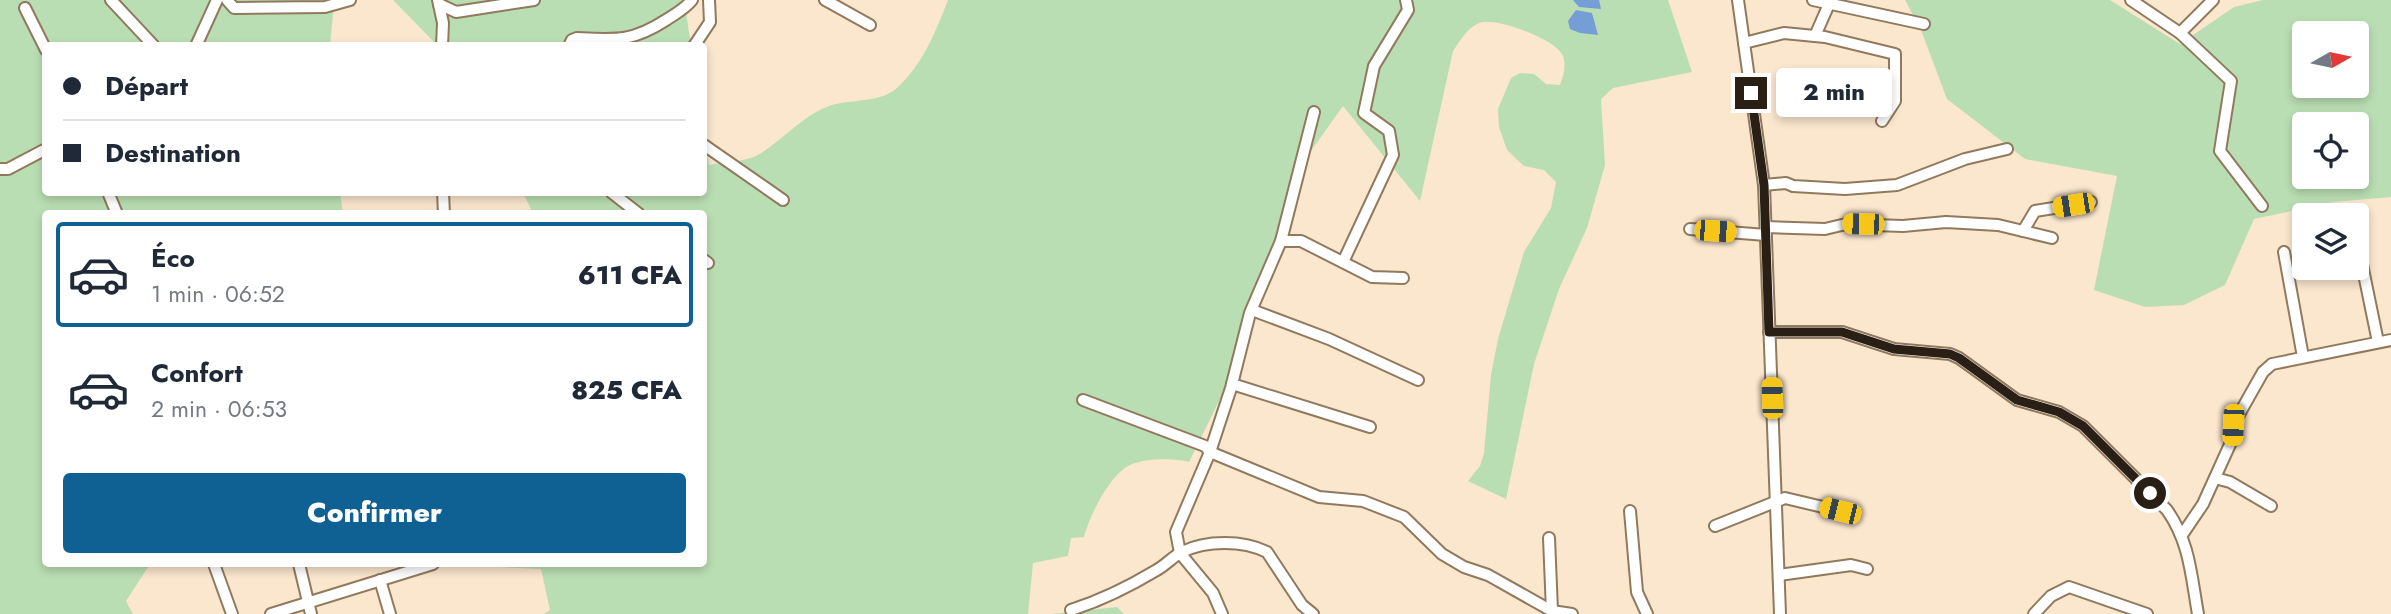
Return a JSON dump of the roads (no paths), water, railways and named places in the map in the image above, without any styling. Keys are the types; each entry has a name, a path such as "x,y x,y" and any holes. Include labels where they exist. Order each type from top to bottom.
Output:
{"street":[{"path":"111,0 150,42"},
{"path":"198,42 217,0"},
{"path":"227,0 234,8 325,7 351,0"},
{"path":"439,2 456,12 534,0"},
{"path":"571,42 577,38 611,40 645,34 686,7 692,0"},
{"path":"697,42 710,22 709,0"},
{"path":"825,0 870,25"},
{"path":"1343,262 1392,155 1389,131 1364,113 1374,66 1408,10 1406,0"},
{"path":"1738,0 1764,185 1780,614"},
{"path":"1813,0 1829,4 1860,5 1924,24"},
{"path":"2131,0 2180,33 2231,81 2220,151 2262,206"},
{"path":"2180,33 2213,0"},
{"path":"439,2 443,23 442,42"},
{"path":"1815,36 1829,4"},
{"path":"25,8 42,42"},
{"path":"1744,43 1784,33 1815,36 1895,54 1895,101 1882,121"},
{"path":"1222,614 1213,593 1180,553 1176,532 1210,452 1252,310 1281,241 1314,113"},
{"path":"707,147 783,200"},
{"path":"1764,185 1786,183 1793,186 1845,189 1897,186 1965,159 2007,149"},
{"path":"0,169 8,169 42,151"},
{"path":"616,196 634,210"},
{"path":"2023,231 2035,211 2091,202"},
{"path":"1690,229 1766,231 1825,229 1846,224 1903,226 1946,222 1998,225 2052,238"},
{"path":"1281,241 1301,241 1372,277 1403,278"},
{"path":"2284,252 2303,357"},
{"path":"2365,280 2378,342"},
{"path":"1252,310 1329,339 1418,380"},
{"path":"1769,332 1842,332 1894,349 1950,354 2017,400 2059,412 2083,426 2166,510 2182,535 2188,551 2198,614"},
{"path":"2182,535 2203,504 2232,440 2233,425 2263,372 2273,364 2391,340"},
{"path":"1232,384 1370,426"},
{"path":"1083,400 1205,446 1210,452 1318,497 1363,501 1404,517 1442,554 1464,567 1498,581 1552,611 1572,614"},
{"path":"2215,478 2230,482 2271,506"},
{"path":"1715,526 1785,498 1840,511"},
{"path":"1630,511 1637,592 1647,614"},
{"path":"1549,538 1552,611"},
{"path":"1071,610 1128,586 1154,572 1180,553 1192,548 1229,543 1259,548 1273,559 1302,605 1313,614"},
{"path":"1779,575 1851,565 1867,569"},
{"path":"215,567 232,614"},
{"path":"300,567 311,614"},
{"path":"271,614 423,567"},
{"path":"380,580 390,614"},
{"path":"2034,614 2051,596 2069,587 2147,614"}],"water":[{"path":"1573,0 1599,0 1601,9 1579,7"},
{"path":"1576,10 1592,13 1598,35 1570,29 1568,21"}]}
